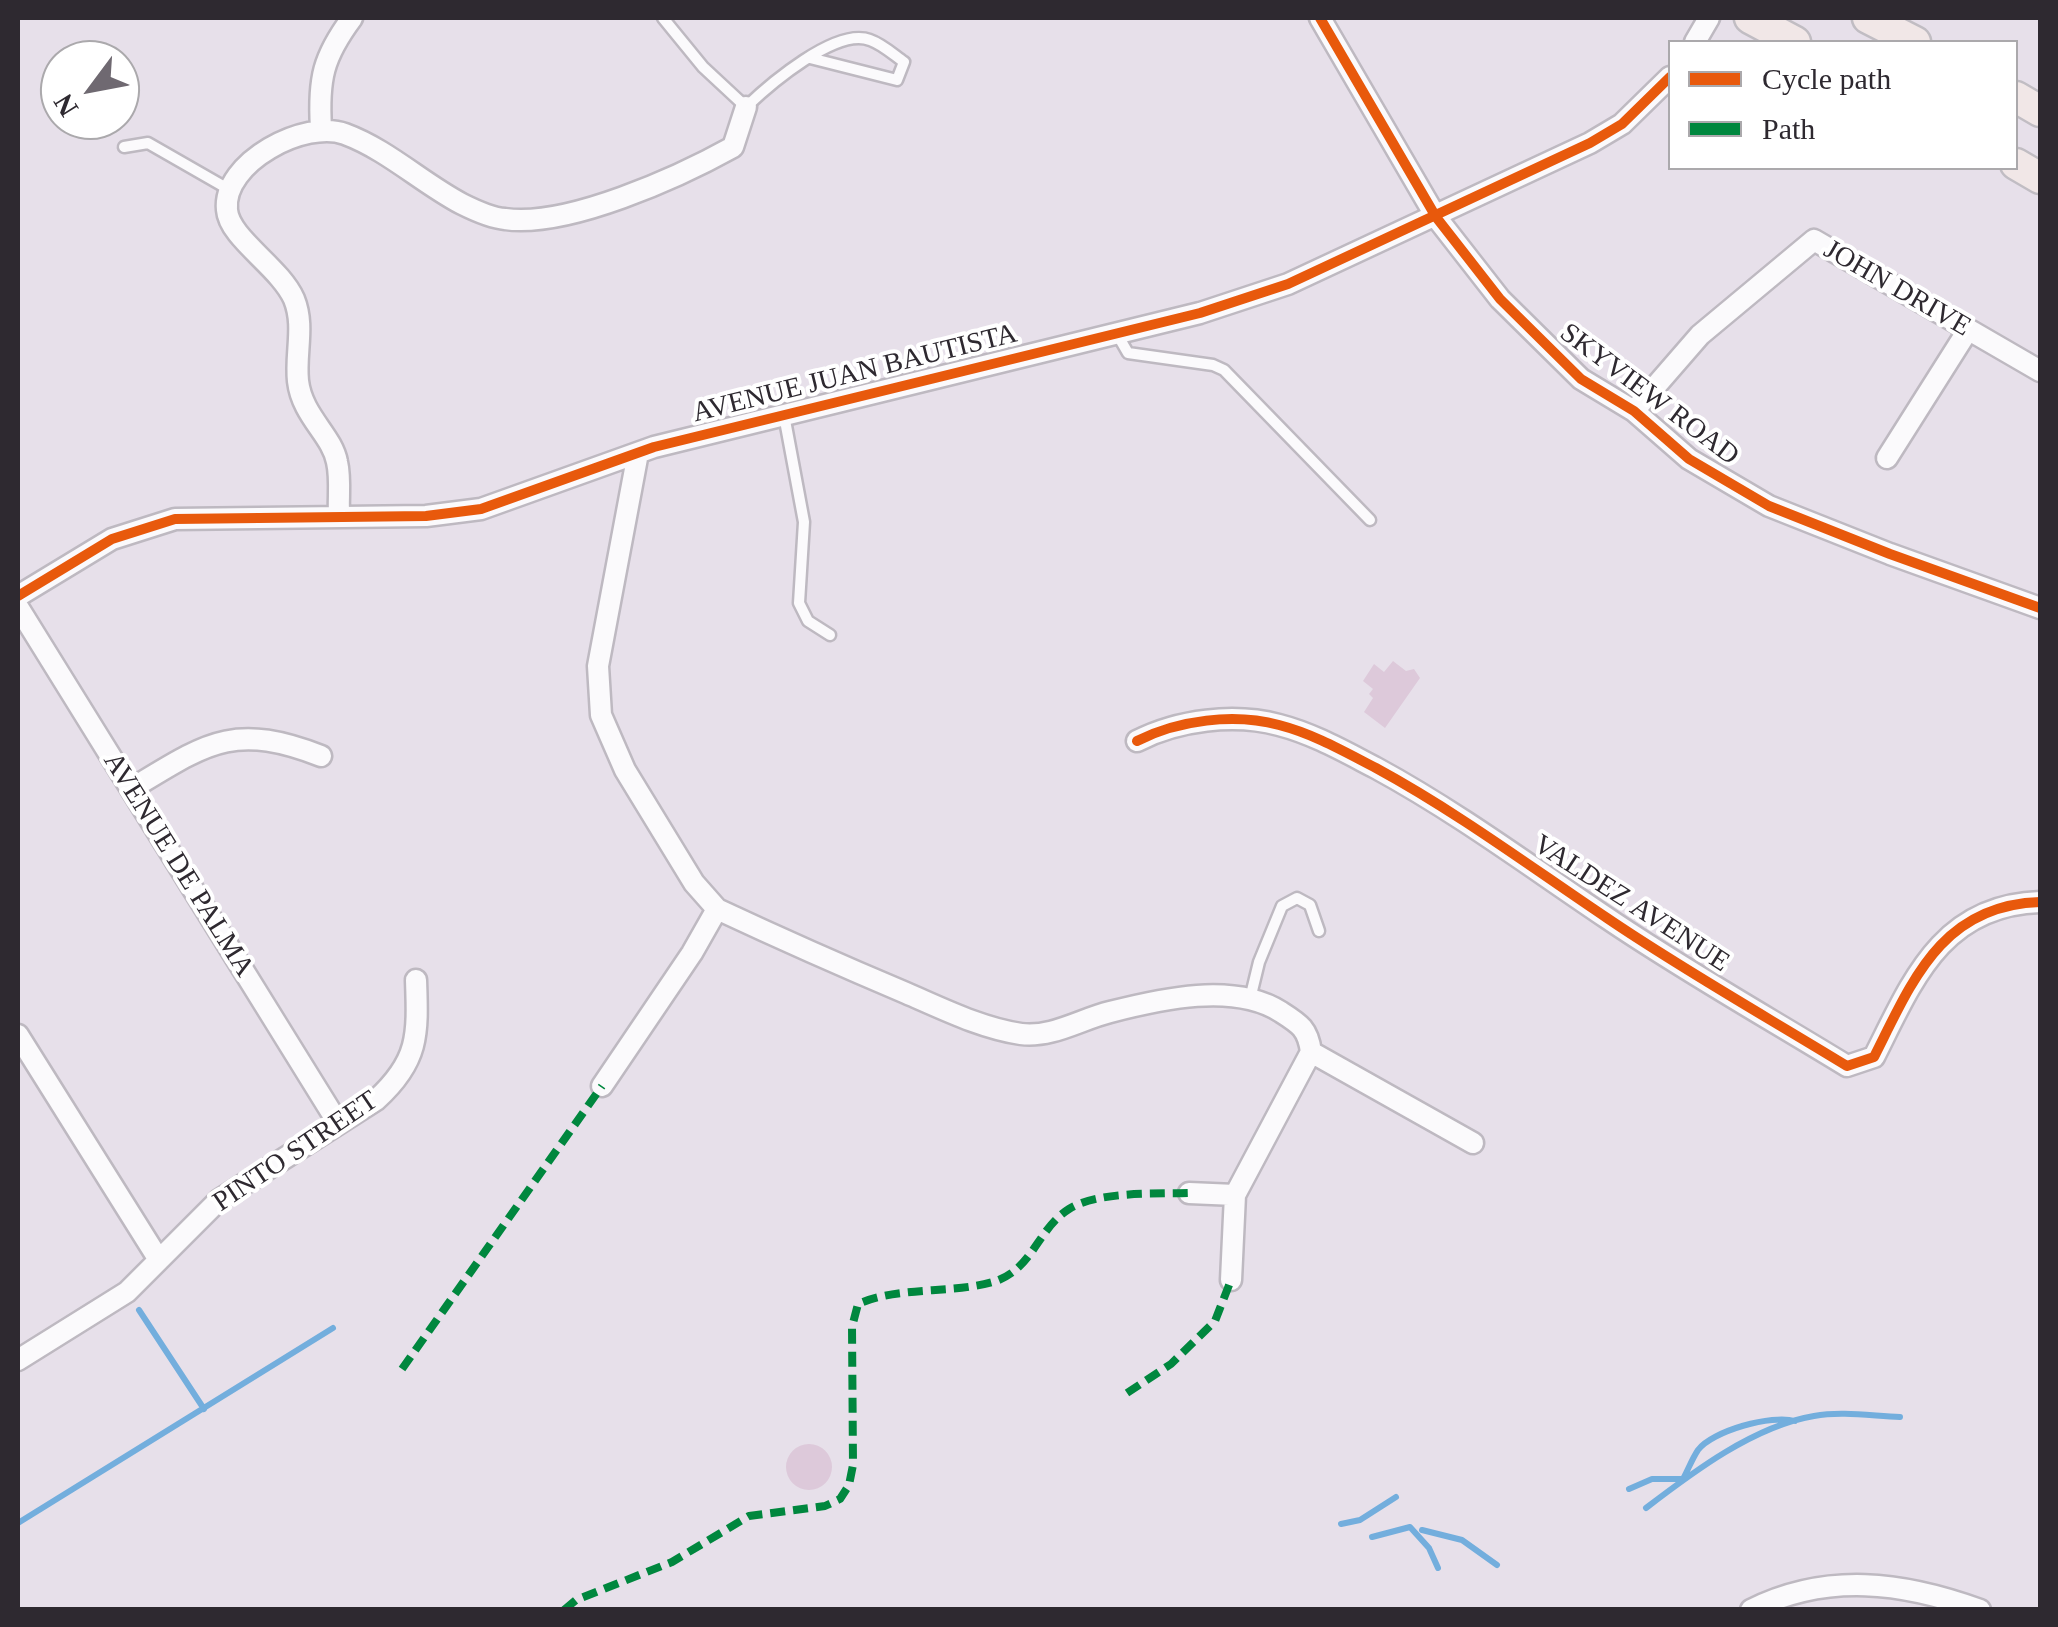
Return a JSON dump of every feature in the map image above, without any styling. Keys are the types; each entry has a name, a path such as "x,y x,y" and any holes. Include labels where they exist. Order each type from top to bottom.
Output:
{"main road":[{"path":"1750,18 1792,40"},
{"path":"1868,18 1912,40"},
{"path":"2018,98 2040,111"},
{"path":"2018,165 2040,178"}],"street":[{"path":"321,128 321,74 331,46 352,18"},
{"name":"SKYVIEW ROAD","path":"1320,18 1436,217 1472,267 1580,378 1634,411 1689,459 1769,506 2040,608"},
{"path":"1696,40 1709,18"},
{"name":"AVENUE JUAN BAUTISTA","path":"18,596 112,539 175,519 426,516 482,509 638,453 1200,313 1288,284 1556,160 1622,124 1668,79"},
{"path":"338,515 337,460 304,406 298,381 301,333 295,302 283,279 236,232 227,210 230,190 241,172 267,150 321,128 343,133 374,148 464,205 504,220 542,218 616,200 683,175 733,147 746,107"},
{"name":"JOHN DRIVE","path":"1634,411 1700,336 1814,240 2040,371"},
{"path":"1887,458 1968,330"},
{"path":"638,453 598,666 601,715 625,770 694,883 717,909 822,958 998,1029 1026,1034 1049,1032 1110,1012 1218,996 1270,1005 1308,1032 1311,1052 1235,1195 1231,1280"},
{"name":"AVENUE DE PALMA","path":"18,607 338,1123"},
{"name":"VALDEZ AVENUE","path":"1138,741 1158,730 1196,722 1236,720 1276,724 1326,742 1418,791 1617,925 1848,1066 1874,1057 1920,968 1948,936 1989,913 2040,902"},
{"path":"132,789 184,757 230,740 282,741 321,756"},
{"path":"602,1086 692,953 717,909"},
{"name":"PINTO STREET","path":"18,1360 127,1292 219,1200 376,1100 407,1067 418,1028 416,980"},
{"path":"18,1035 159,1260"},
{"path":"1311,1052 1473,1143"},
{"path":"1189,1192 1235,1195"},
{"path":"1751,1610 1792,1594 1858,1585 1910,1588 1980,1610"}],"lane":[{"path":"663,18 703,67 746,107 781,74 810,58 844,40 868,38 904,62 898,80 810,58"},
{"path":"124,147 148,144 230,190"},
{"path":"1117,333 1128,353 1213,365 1224,370 1370,520"},
{"path":"784,414 804,522 799,603 808,622 830,636"},
{"path":"1250,999 1258,962 1282,906 1297,898 1310,905 1319,930"}],"building":[{"path":"1393,661 1406,671 1414,669 1420,678 1385,728 1364,712 1373,698 1369,694 1373,689 1363,681 1374,664 1384,672"},
{"path":"809,1444 825,1451 832,1467 825,1483 809,1490 793,1483 786,1467 793,1451"}],"waterway":[{"path":"139,1310 204,1409"},
{"path":"18,1523 333,1328"},
{"path":"1646,1508 1725,1452 1791,1421 1835,1414 1900,1417"},
{"path":"1629,1489 1652,1479 1683,1479 1698,1450 1716,1436 1758,1422 1795,1421"},
{"path":"1341,1524 1360,1520 1396,1497"},
{"path":"1372,1537 1410,1527 1429,1548 1438,1568"},
{"path":"1422,1530 1462,1540 1497,1565"}],"marked path":[{"path":"402,1369 602,1086"},
{"path":"564,1610 576,1600 672,1562 749,1516 825,1506 840,1499 849,1485 853,1465 852,1327 858,1304 890,1295 993,1282 1017,1268 1058,1217 1081,1203 1127,1195 1189,1193"},
{"path":"1127,1393 1171,1364 1215,1321 1231,1280"}],"cycle path":[{"path":"1320,18 1436,217 1500,299 1581,379 1634,411 1689,459 1769,506 2040,608"},
{"path":"18,596 112,539 175,519 426,516 481,509 654,447 1200,313 1288,284 1590,143 1622,124 1668,79"},
{"path":"1137,741 1170,728 1225,719 1262,721 1305,733 1436,803 1666,957 1847,1066 1874,1057 1917,976 1954,933 1978,917 2006,906 2040,902"}]}
